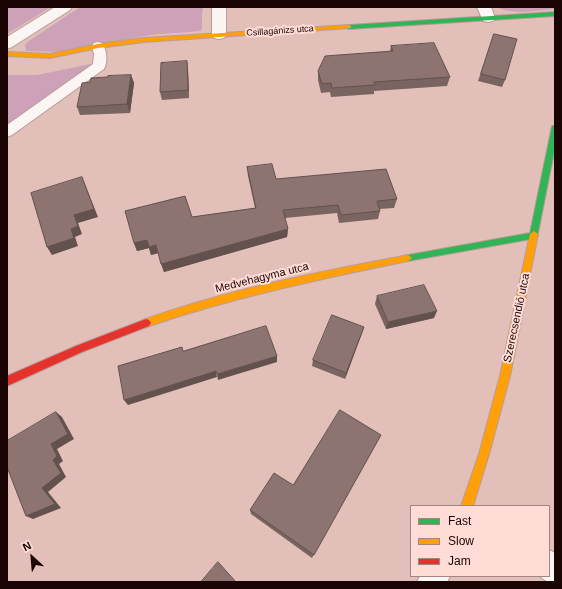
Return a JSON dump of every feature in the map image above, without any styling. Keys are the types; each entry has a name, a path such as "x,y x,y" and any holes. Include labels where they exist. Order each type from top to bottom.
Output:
{"street":[{"path":"7,44 65,7"},
{"path":"219,35 220,7"},
{"name":"Csillagánizs utca","path":"7,54 50,56 98,46 144,40 486,13 555,14"},
{"name":"Szerecsendió utca","path":"473,503 504,376 555,128"},
{"name":"Medvehagyma utca","path":"7,381 57,358 130,329 201,305 316,277 534,236"}],"lane":[{"path":"7,132 99,66 100,54 98,46"}],"shaded area":[{"path":"7,7 51,7 7,34"},
{"path":"80,7 203,7 202,29 200,31 150,35 63,52 26,51 25,45 29,41"},
{"path":"497,7 555,7 555,9 518,12 503,10"},
{"path":"91,64 94,66 7,130 7,75 37,75"}],"building":[{"path":"494,34 517,39 505,80 481,74"},
{"path":"434,43 450,77 374,82 375,85 332,88 331,83 322,84 318,71 325,56 393,51 391,46"},
{"path":"187,61 188,90 160,92 161,63"},
{"path":"131,75 127,104 77,107 82,83 90,82 91,78"},
{"path":"272,164 276,179 386,169 397,199 377,201 380,211 341,215 338,205 283,210 288,229 161,264 156,245 149,247 147,240 134,243 125,211 185,196 192,217 256,208 247,167"},
{"path":"82,177 94,209 74,215 78,226 71,229 74,238 47,247 31,193"},
{"path":"424,285 437,311 388,322 377,296"},
{"path":"332,315 364,327 346,373 313,360"},
{"path":"266,326 277,356 217,374 216,371 124,400 118,366 182,347 183,351"},
{"path":"340,410 381,435 314,555 250,510 274,473 293,485"},
{"path":"56,412 68,434 51,444 57,456 53,460 61,473 42,488 55,504 26,516 7,467 7,441"},
{"path":"218,562 236,582 201,582"}],"traffic: fast":[{"path":"349,27 555,14"},
{"path":"534,234 555,128"},
{"path":"408,258 534,236"}],"traffic: slow":[{"path":"7,54 50,56 98,46 144,40 349,27"},
{"path":"467,505 484,454 505,376 534,234"},
{"path":"146,323 178,312 243,294 309,278 408,258"}],"traffic: jam":[{"path":"7,381 79,349 146,323"}]}
